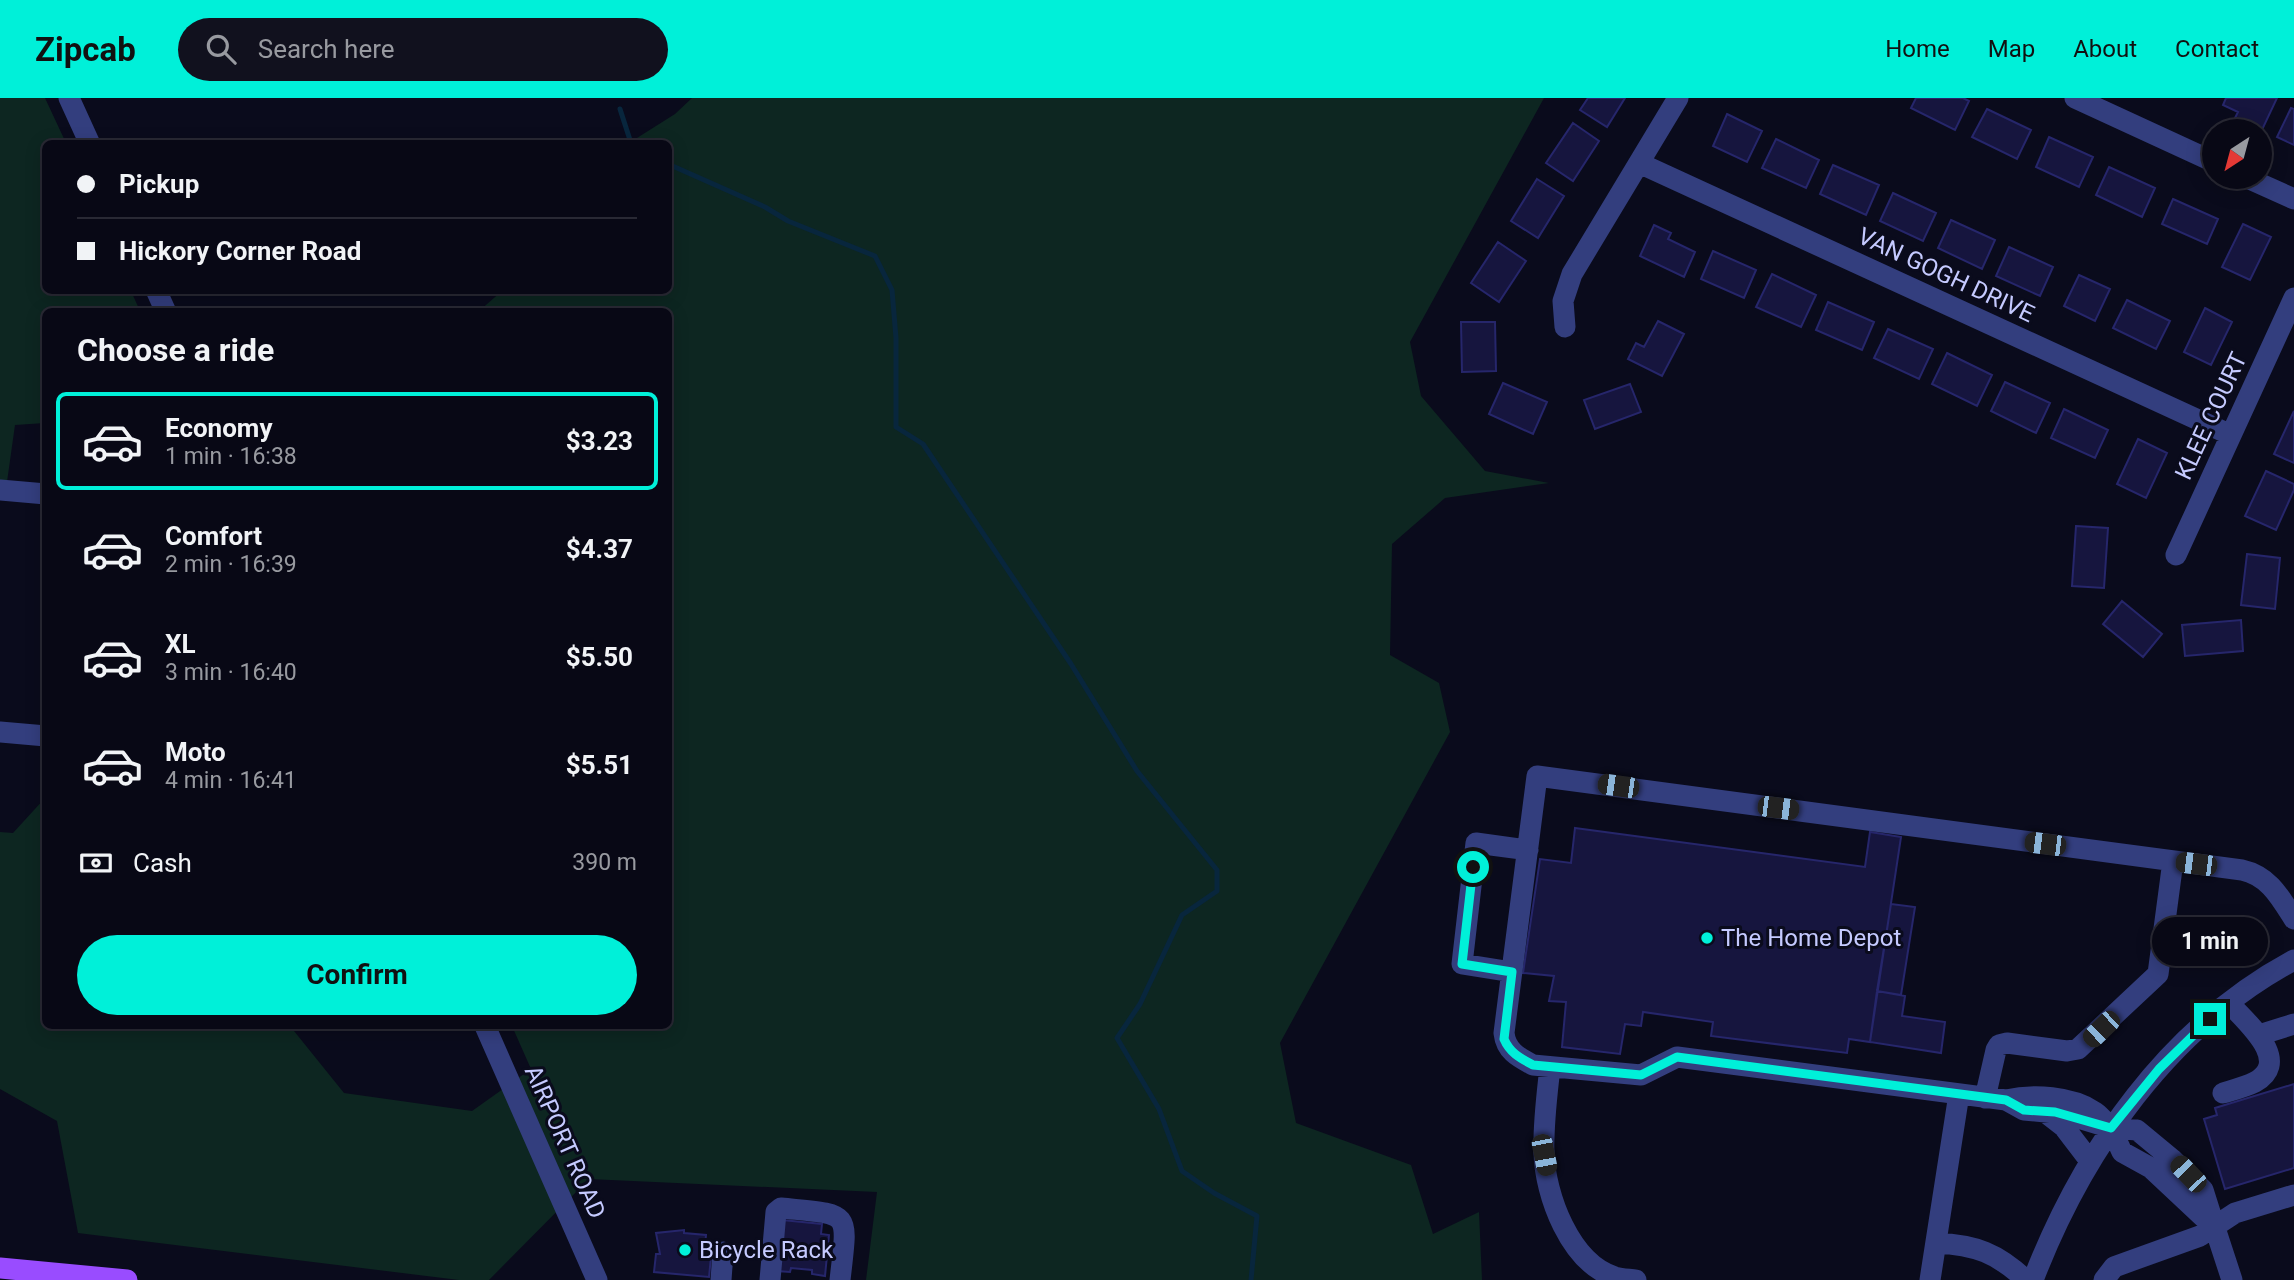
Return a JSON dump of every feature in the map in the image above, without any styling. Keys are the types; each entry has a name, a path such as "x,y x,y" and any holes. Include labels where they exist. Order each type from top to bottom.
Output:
{"main road":[{"path":"0,1268 127,1280"}],"street":[{"path":"69,98 88,140"},
{"path":"1565,327 1563,301 1567,286 1678,98"},
{"path":"2075,98 2103,104 2202,156"},
{"name":"VAN GOGH DRIVE","path":"1639,163 2231,435"},
{"path":"2271,189 2294,200"},
{"name":"KLEE COURT","path":"2176,555 2294,298"},
{"path":"0,489 42,494"},
{"path":"0,732 42,736"},
{"path":"2232,1280 2215,1228 2151,1168 2122,1152 2111,1128 2095,1112 2072,1102 2024,1096 2006,1100 1985,1098 1677,1057 1641,1075 1533,1065 1519,1058 1508,1048 1504,1033 1537,776 2255,873 2268,881 2294,919"},
{"path":"1512,972 1462,964 1476,843 1528,850"},
{"path":"1985,1098 1999,1045 2007,1043 2067,1051 2077,1049 2158,974 2173,861"},
{"path":"2033,1280 2052,1233 2090,1161 2111,1128 2159,1069 2191,1035 2229,1003 2294,960"},
{"path":"2223,1093 2256,1082 2270,1062 2267,1048 2259,1035 2229,1003"},
{"path":"2259,1035 2294,1024"},
{"name":"AIRPORT ROAD","path":"486,1029 597,1280"},
{"path":"1550,1067 1544,1155 1554,1209 1573,1242 1595,1265 1614,1276 1636,1280"},
{"path":"1930,1280 1959,1094"},
{"path":"2006,1100 2024,1110 2082,1118 2111,1128"},
{"path":"2045,1111 2064,1127 2090,1161"},
{"path":"2104,1280 2114,1267 2179,1245 2215,1228 2235,1213 2294,1195"},
{"path":"770,1280 776,1212 781,1208 835,1213 843,1221 845,1234 840,1280"},
{"path":"1936,1243 1966,1245 1978,1249 2002,1260 2026,1280"},
{"path":"721,1280 723,1252"}],"green space":[{"path":"0,98 45,98 65,140 42,140 42,294 132,294 139,308 42,308 42,423 15,425 6,489 0,488"},
{"path":"692,98 1544,98 1410,342 1421,396 1485,471 1549,483 1445,498 1392,544 1390,655 1439,683 1450,732 1280,1043 1296,1123 1411,1165 1433,1234 1479,1212 1482,1280 866,1280 877,1192 589,1179 489,1280 459,1280 78,1233 57,1121 0,1089 0,832 13,833 42,801 42,1029 292,1029 344,1093 472,1111 531,1069 513,1029 672,1029 672,308 482,308 499,294 672,294 672,140 634,140 675,114"}],"building":[{"path":"1588,98 1625,98 1607,127 1580,110"},
{"path":"1916,98 1963,98 1969,101 1955,130 1911,108"},
{"path":"2226,98 2277,98 2267,119 2234,119 2238,112 2223,105"},
{"path":"2291,108 2294,109 2294,145 2277,137"},
{"path":"1987,109 2031,130 2017,159 1972,137"},
{"path":"1727,114 1762,131 1747,162 1713,146"},
{"path":"1573,123 1599,141 1573,181 1546,163"},
{"path":"2049,137 2093,157 2079,187 2036,167"},
{"path":"1776,139 1819,160 1806,188 1762,168"},
{"path":"1833,165 1879,185 1866,215 1820,194"},
{"path":"2109,167 2155,188 2142,217 2096,195"},
{"path":"1537,179 1564,196 1538,238 1511,221"},
{"path":"1893,193 1936,213 1923,241 1880,221"},
{"path":"2173,199 2218,219 2207,244 2162,224"},
{"path":"1951,220 1995,240 1982,269 1938,248"},
{"path":"2243,224 2271,237 2250,280 2222,267"},
{"path":"1654,225 1671,233 1668,239 1695,252 1684,277 1640,256"},
{"path":"1498,242 1526,261 1499,302 1471,283"},
{"path":"2009,247 2053,267 2040,296 1996,276"},
{"path":"1713,251 1756,270 1744,298 1701,279"},
{"path":"1772,274 1816,295 1801,327 1756,307"},
{"path":"2079,275 2110,289 2095,321 2064,306"},
{"path":"2127,300 2170,321 2156,349 2113,328"},
{"path":"1828,302 1874,322 1862,350 1816,330"},
{"path":"2205,308 2232,322 2211,365 2184,352"},
{"path":"1658,321 1684,334 1662,376 1628,359 1636,343 1644,347"},
{"path":"1461,322 1495,322 1496,371 1462,372"},
{"path":"1888,329 1933,349 1919,379 1874,358"},
{"path":"1947,353 1992,375 1977,406 1932,384"},
{"path":"2005,382 2050,403 2036,433 1991,411"},
{"path":"1503,383 1547,402 1533,434 1489,414"},
{"path":"1630,384 1641,412 1595,429 1584,400"},
{"path":"2064,409 2108,430 2095,458 2051,438"},
{"path":"2294,411 2294,463 2274,454"},
{"path":"2138,439 2167,453 2146,498 2117,484"},
{"path":"2266,471 2294,484 2294,490 2276,530 2245,516"},
{"path":"2076,526 2108,528 2104,588 2072,586"},
{"path":"2247,554 2280,558 2275,609 2241,605"},
{"path":"2122,601 2162,634 2143,657 2103,624"},
{"path":"2241,620 2243,651 2185,656 2182,625"},
{"name":"The Home Depot","path":"1575,828 1865,867 1870,832 1901,837 1870,1042 1849,1039 1847,1053 1711,1036 1713,1022 1643,1012 1641,1026 1625,1024 1620,1054 1562,1047 1566,1002 1549,1001 1554,976 1523,973 1540,859 1571,863"},
{"path":"1891,904 1915,907 1901,995 1877,991"},
{"path":"1877,991 1905,996 1902,1016 1945,1022 1941,1053 1870,1042"},
{"path":"2294,1084 2294,1168 2225,1189 2204,1119 2217,1115 2215,1108"},
{"path":"782,1220 822,1224 821,1234 829,1235 825,1276 812,1274 812,1270 791,1268 790,1272 777,1271"},
{"name":"Bicycle Rack","path":"684,1230 684,1233 706,1235 705,1246 712,1247 709,1277 654,1272 656,1254 660,1254 656,1233"}],"waterway":[{"path":"620,109 630,140"},
{"path":"672,166 765,207 788,221 875,256 892,290 896,338 896,427 923,444 1071,664 1137,771 1217,870 1217,891 1182,915 1140,1004 1117,1038 1159,1109 1182,1171 1214,1193 1257,1216 1251,1280"}],"place":[{"name":"The Home Depot","path":"1707,938"},
{"name":"Bicycle Rack","path":"685,1250"}],"route":[{"path":"1473,867 1462,964 1512,972 1504,1039 1508,1048 1519,1058 1533,1065 1641,1075 1677,1057 2006,1100 2024,1110 2055,1112 2111,1128 2159,1069 2210,1019"}]}
